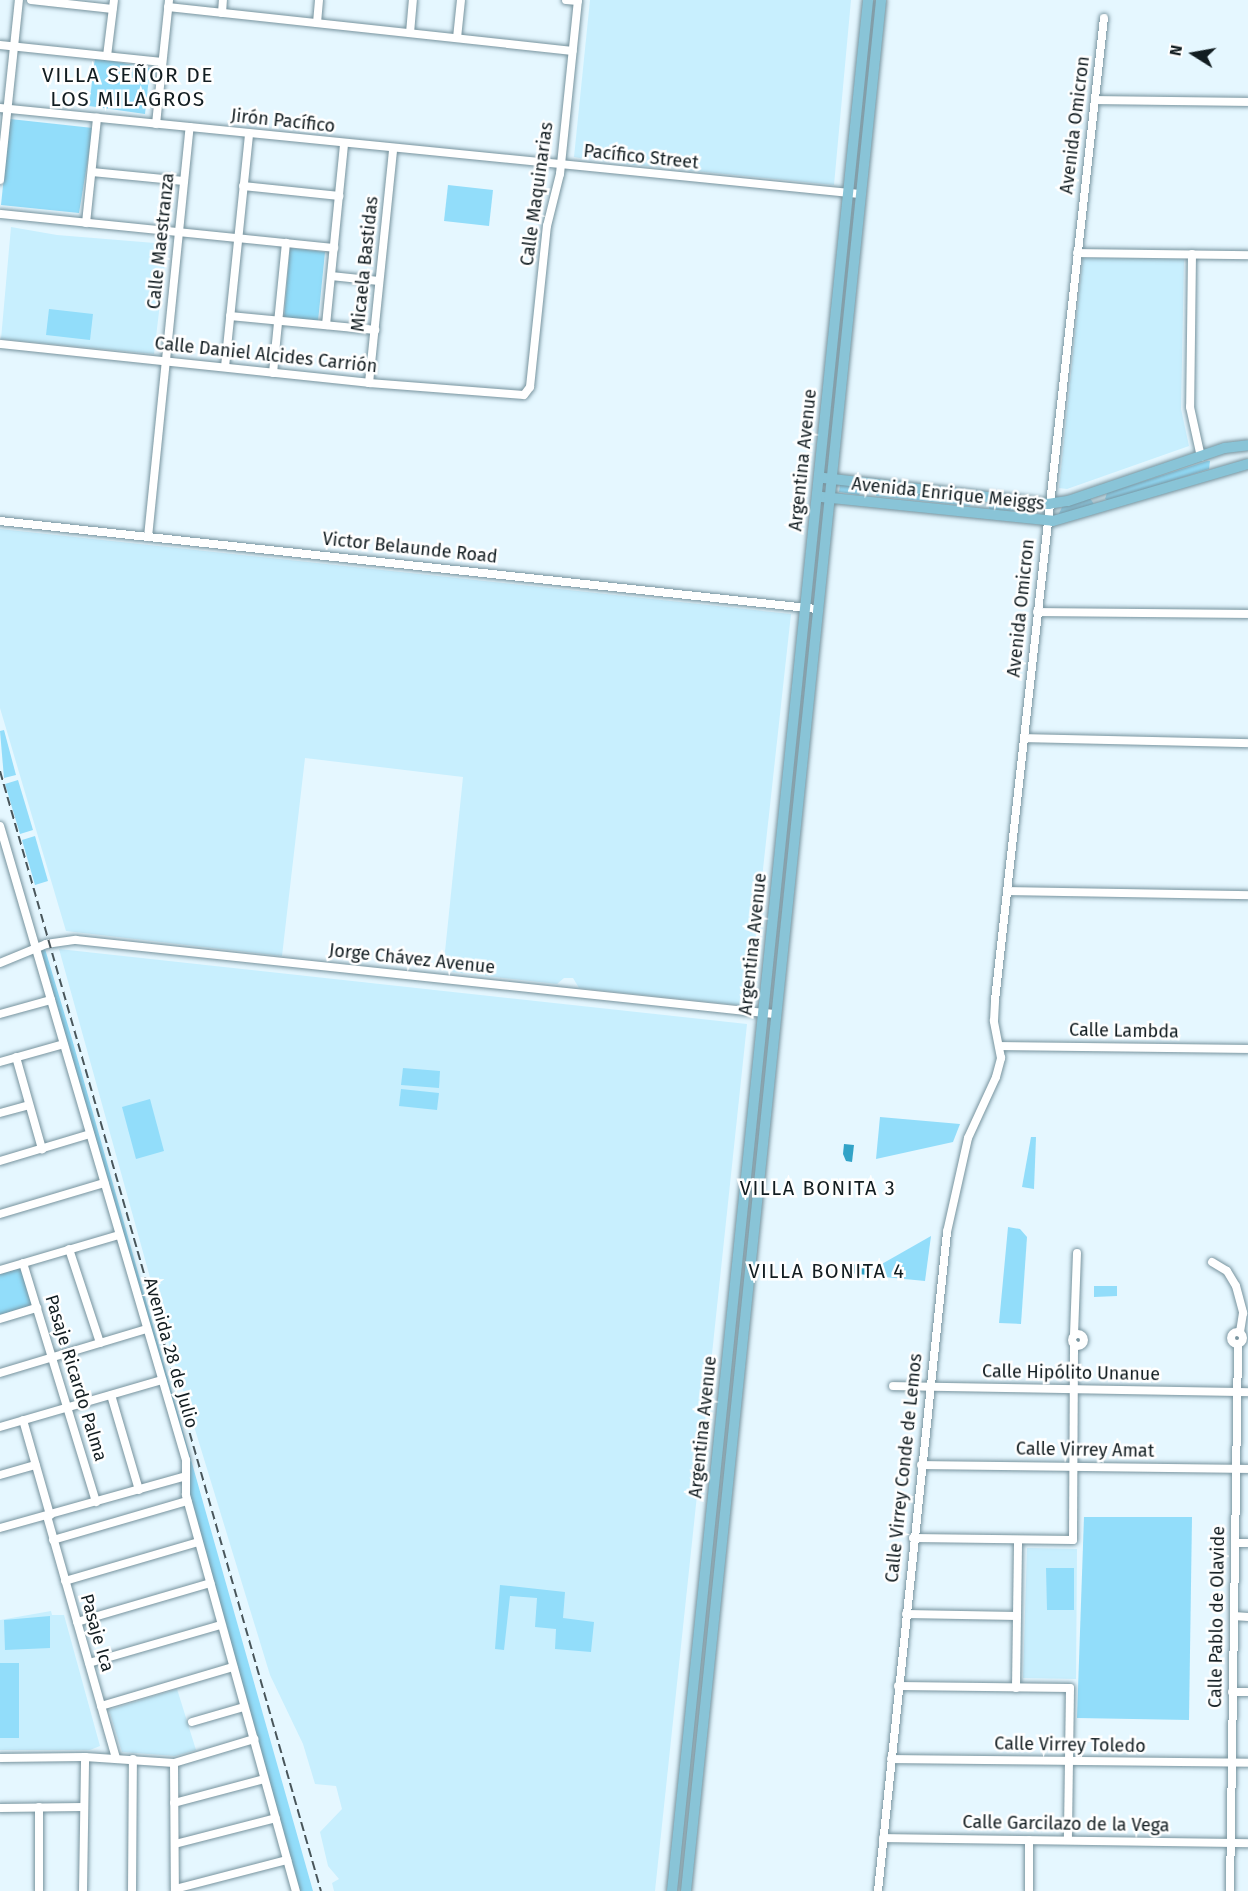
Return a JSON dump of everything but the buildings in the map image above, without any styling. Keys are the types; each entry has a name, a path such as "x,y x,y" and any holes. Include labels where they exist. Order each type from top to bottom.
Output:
{"main road":[{"name":"Argentina Avenue","path":"686,1891 713,1604 717,1513 768,1014 784,803 867,0"},
{"name":"Argentina Avenue","path":"768,1014 796,805 881,0"},
{"path":"844,230 856,232"},
{"path":"836,306 848,308"},
{"name":"Avenida Enrique Meiggs","path":"818,477 1048,504 1097,492 1201,456 1248,445"},
{"name":"Avenida Enrique Meiggs","path":"816,497 1046,521 1103,508 1248,464"},
{"path":"871,502 873,483"},
{"path":"1097,492 1103,508"},
{"path":"1016,519 1018,502"},
{"path":"784,803 796,805"},
{"name":"Argentina Avenue","path":"672,1891 701,1603 717,1513"},
{"path":"701,1603 713,1604"},
{"path":"696,1651 708,1652"}],"street":[{"path":"0,180 4,108 19,0"},
{"path":"31,0 113,4 107,56"},
{"path":"222,13 224,0"},
{"path":"316,23 319,0"},
{"path":"410,33 413,0"},
{"path":"457,38 461,0"},
{"path":"566,0 578,1"},
{"name":"Calle Maquinarias","path":"528,392 547,226 561,166 578,1"},
{"path":"156,124 168,4 222,13 573,51"},
{"name":"Avenida Omicron","path":"1001,1058 994,1011 1009,891 1046,521 1104,18"},
{"path":"0,45 162,62"},
{"path":"1095,100 1248,102"},
{"name":"Jirón Pacífico","path":"4,108 561,166"},
{"path":"86,223 97,118"},
{"name":"Calle Maestranza","path":"148,537 190,128"},
{"path":"225,367 249,134"},
{"path":"326,325 344,144"},
{"name":"Micaela Bastidas","path":"369,383 393,149"},
{"name":"Pacífico Street","path":"561,166 860,194"},
{"path":"92,172 184,181"},
{"path":"243,186 339,196"},
{"path":"0,214 334,248"},
{"path":"273,373 286,243"},
{"path":"1077,253 1248,255"},
{"path":"1192,254 1190,407 1201,456"},
{"path":"331,276 379,281"},
{"path":"230,315 375,330"},
{"name":"Calle Daniel Alcides Carrión","path":"0,344 369,383 519,396 528,392"},
{"name":"Victor Belaunde Road","path":"0,521 817,609"},
{"path":"1037,612 1248,614"},
{"path":"1024,738 1248,743"},
{"name":"Avenida 28 de Julio","path":"0,826 4,851 36,948 187,1465 187,1501 296,1891"},
{"path":"1009,891 1248,895"},
{"name":"Jorge Chávez Avenue","path":"0,963 46,944 87,941 768,1014"},
{"path":"0,1014 51,1000"},
{"path":"0,1062 64,1044"},
{"name":"Calle Lambda","path":"1000,1046 1248,1049"},
{"path":"16,1057 42,1149"},
{"name":"Calle Virrey Conde de Lemos","path":"878,1891 928,1387 955,1188 968,1138 996,1077 1001,1058"},
{"path":"0,1113 29,1105"},
{"path":"0,1161 90,1134"},
{"path":"0,1214 104,1183"},
{"path":"0,1270 119,1235"},
{"path":"69,1249 100,1343"},
{"path":"913,1538 1073,1540 1077,1253"},
{"name":"Calle Pablo de Olavide","path":"1212,1262 1227,1272 1236,1286 1243,1313 1240,1333 1231,1336 1232,1342 1238,1344 1230,1891"},
{"name":"Pasaje Ricardo Palma","path":"24,1263 96,1502"},
{"path":"0,1319 37,1308"},
{"path":"0,1373 147,1329"},
{"path":"0,1427 162,1380"},
{"name":"Calle Hipólito Unanue","path":"893,1386 1248,1392"},
{"path":"111,1395 139,1490"},
{"name":"Pasaje Ica","path":"23,1420 53,1540 116,1758"},
{"path":"0,1475 36,1465"},
{"name":"Calle Virrey Amat","path":"921,1465 1248,1469"},
{"path":"0,1528 186,1476"},
{"path":"53,1540 187,1501"},
{"path":"1016,1688 1018,1540"},
{"path":"65,1581 198,1542"},
{"path":"1235,1543 1248,1544"},
{"path":"77,1622 210,1583"},
{"path":"906,1614 1017,1616"},
{"path":"1234,1616 1248,1617"},
{"path":"89,1663 222,1625"},
{"path":"101,1706 234,1667"},
{"path":"898,1686 1070,1688 1068,1840"},
{"path":"1233,1692 1248,1692"},
{"path":"192,1722 244,1707"},
{"path":"0,1758 85,1757 174,1763 254,1739"},
{"path":"83,1891 85,1757"},
{"path":"132,1891 133,1759"},
{"name":"Calle Virrey Toledo","path":"891,1759 1248,1763"},
{"path":"174,1763 175,1890 287,1860"},
{"path":"174,1803 264,1779"},
{"path":"39,1807 39,1891"},
{"path":"0,1808 84,1807"},
{"path":"175,1844 276,1818"},
{"name":"Calle Garcilazo de la Vega","path":"883,1838 1248,1843"},
{"path":"1029,1840 1029,1891"}],"shaded area":[{"path":"590,0 851,0 834,185 685,170 682,164 670,162 669,165 657,164 657,167 621,164 609,158 601,162 598,157 590,156 585,159 574,157"},
{"path":"95,58 150,68 145,114 89,106"},
{"name":"VILLA SEÑOR DE LOS MILAGROS","path":"10,119 93,128 79,213 1,205"},
{"path":"448,185 493,190 489,226 444,221"},
{"path":"11,227 57,235 167,244 154,354 1,339"},
{"path":"290,248 325,252 318,321 284,318"},
{"path":"1083,258 1184,259 1181,409 1189,446 1067,489 1059,488"},
{"path":"49,309 93,314 90,340 46,335"},
{"path":"1210,461 1209,469 1109,501 1105,499 1107,493"},
{"path":"840,484 862,489 859,495 839,492"},
{"path":"877,489 973,500 974,503 969,506 876,496"},
{"path":"1090,498 1095,506 1058,516 1062,507"},
{"path":"990,501 1011,503 1014,511 990,510 987,503"},
{"path":"0,529 791,614 748,1006 579,988 573,978 564,978 557,984 443,971 463,777 305,758 282,956 66,931 0,708"},
{"path":"4,730 16,775 4,778 0,731"},
{"path":"18,780 33,830 20,834 5,784"},
{"path":"35,836 48,881 35,885 22,840"},
{"path":"45,949 313,1891 298,1891 187,1490 188,1471 41,950"},
{"path":"59,949 747,1024 655,1891 334,1891 332,1883 339,1879 328,1866 320,1832 342,1809 336,1786 315,1784 303,1744 270,1675 164,1328"},
{"path":"403,1068 440,1071 439,1088 401,1085"},
{"path":"401,1089 439,1093 437,1110 399,1106"},
{"path":"150,1099 164,1151 136,1159 122,1107"},
{"path":"880,1117 960,1124 953,1142 876,1159"},
{"path":"1031,1137 1036,1137 1034,1189 1022,1187"},
{"path":"844,1144 854,1145 852,1162 846,1161 843,1154"},
{"path":"1008,1227 1020,1229 1027,1237 1021,1324 999,1323"},
{"path":"931,1236 925,1281 874,1276 873,1269"},
{"path":"868,1262 867,1275 850,1273 852,1265"},
{"path":"23,1267 34,1306 0,1315 0,1274"},
{"path":"1094,1286 1117,1286 1117,1296 1094,1297"},
{"path":"1084,1517 1192,1517 1189,1720 1077,1718"},
{"path":"1027,1548 1077,1549 1076,1679 1023,1678"},
{"path":"1046,1568 1074,1568 1074,1610 1047,1610"},
{"path":"500,1585 565,1592 563,1618 594,1622 591,1652 555,1649 556,1629 535,1627 537,1598 510,1596 504,1650 495,1649"},
{"path":"51,1611 52,1615 64,1615 100,1746 90,1750 0,1750 0,1620"},
{"path":"50,1616 50,1648 5,1650 4,1620"},
{"path":"0,1663 19,1663 19,1738 0,1738"},
{"path":"177,1689 196,1750 175,1756 122,1752 109,1710"}],"railway":[{"path":"0,771 321,1891"}],"district":[{"name":"VILLA SEÑOR DE LOS MILAGROS","path":"128,87"},
{"name":"VILLA BONITA 3","path":"818,1188"},
{"name":"VILLA BONITA 4","path":"827,1271"}]}
